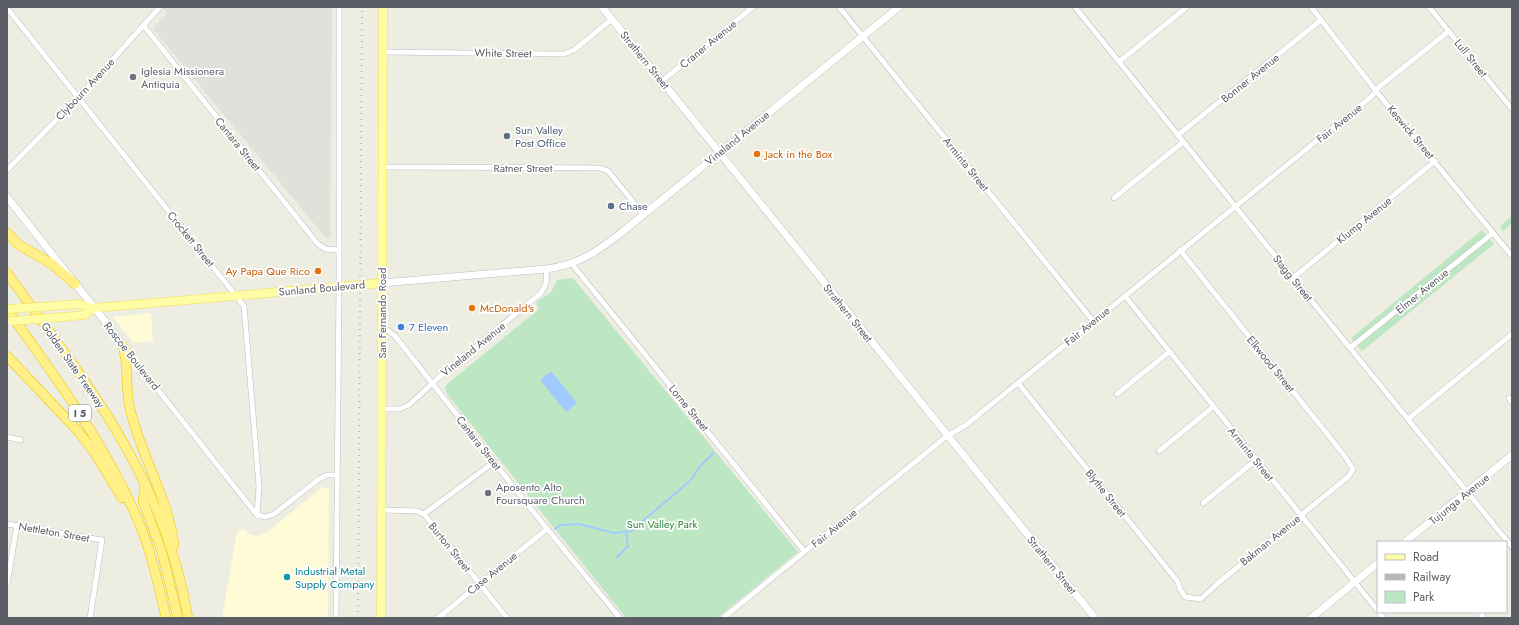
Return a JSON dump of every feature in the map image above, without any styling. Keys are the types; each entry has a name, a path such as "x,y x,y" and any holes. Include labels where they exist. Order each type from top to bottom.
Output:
{"highway":[{"path":"7,233 19,245 52,264 75,284"},
{"name":"Golden State Freeway","path":"7,273 95,395 114,425 145,482 166,532 177,567 188,618"},
{"name":"Golden State Freeway","path":"7,309 88,423 118,476 142,529 157,578 166,618"},
{"path":"123,346 126,359 130,410 166,508 172,531 177,567"},
{"path":"7,356 78,431 94,452 142,529 156,547 174,618"},
{"path":"145,482 143,501 162,552 178,618"}],"main road":[{"name":"San Fernando Road","path":"381,618 383,7"},
{"name":"Vineland Avenue","path":"572,264 597,252 899,7"},
{"name":"Strathern Street","path":"604,8 719,153 1095,618"},
{"name":"Roscoe Boulevard","path":"7,197 123,346"},
{"name":"Sunland Boulevard","path":"7,309 79,304 94,308 339,286 546,270 572,264"},
{"name":"Sunland Boulevard","path":"7,322 84,315 94,308"},
{"name":"Tujunga Avenue","path":"1406,541 1512,455"},
{"path":"1311,618 1377,564"}],"street":[{"path":"336,618 339,286 339,7"},
{"name":"Craner Avenue","path":"662,81 753,7"},
{"name":"Arminta Street","path":"839,7 1093,321"},
{"name":"Stagg Street","path":"1076,7 1235,207 1512,547"},
{"path":"1120,61 1187,7"},
{"name":"Keswick Street","path":"1311,7 1376,91 1436,161 1512,256"},
{"name":"Lull Street","path":"1429,7 1512,109"},
{"name":"Crockett Street","path":"7,8 77,99 244,306 248,337 259,486 257,515"},
{"name":"Clybourn Avenue","path":"7,170 77,99 159,8"},
{"name":"White Street","path":"383,52 564,54 574,50 612,19"},
{"name":"Bonner Avenue","path":"1178,135 1321,20"},
{"name":"Cantara Street","path":"144,26 317,243 325,249 339,250"},
{"name":"Fair Avenue","path":"723,618 947,436 966,425 1018,383 1449,31"},
{"path":"1114,198 1183,142"},
{"name":"Klump Avenue","path":"1293,278 1436,161"},
{"name":"Ratner Street","path":"383,167 600,168 608,171 643,214"},
{"name":"Elmer Avenue","path":"1350,348 1493,233"},
{"name":"Elkwood Street","path":"1180,250 1344,455 1353,469 1350,476 1346,479"},
{"name":"Lorne Street","path":"572,264 804,552"},
{"name":"Vineland Avenue","path":"382,409 399,409 404,407 541,293 546,286 546,270"},
{"name":"Arminta Street","path":"1125,296 1377,610"},
{"name":"Cantara Street","path":"382,326 394,336 433,383 547,529 620,618"},
{"path":"1408,419 1512,334"},
{"name":"Roscoe Boulevard","path":"123,346 257,515"},
{"path":"1117,394 1169,352"},
{"name":"Blythe Street","path":"1018,383 1178,582 1185,597 1194,599"},
{"path":"1159,451 1213,407"},
{"path":"7,437 21,440"},
{"path":"1203,503 1256,460"},
{"path":"382,510 417,511 424,514 494,462"},
{"path":"257,515 266,518 274,514 319,479 327,475 337,475"},
{"name":"Bakman Avenue","path":"1194,599 1201,599 1300,515 1346,479"},
{"name":"Burton Street","path":"424,514 507,618"},
{"name":"Nettleton Street","path":"7,524 102,540 90,618"},
{"path":"7,584 17,525"},
{"name":"Case Avenue","path":"438,618 547,529"}],"shaded area":[{"path":"163,7 332,7 330,238 326,238 153,29 167,14"},
{"path":"151,313 153,341 133,343 113,317"},
{"path":"323,487 329,489 328,618 222,618 237,532 244,529 249,534 256,536 267,532"}],"green space":[{"path":"1512,216 1512,223 1503,231 1500,226"},
{"path":"1482,230 1494,244 1362,351 1351,338"},
{"name":"Sun Valley Park","path":"573,278 798,552 717,618 626,618 447,394 445,388 447,384 539,309 536,302 551,292 557,280"}],"water":[{"path":"551,371 577,403 566,412 540,380"}],"waterway":[{"path":"555,529 561,525 579,524 614,533 631,531 690,481 701,465 714,453"},
{"path":"616,558 628,546 626,533"}],"railway":[{"path":"358,618 362,7"}],"place":[{"name":"Iglesia Missionera Antiquia","path":"133,77"},
{"name":"Sun Valley Post Office","path":"507,136"},
{"name":"Jack in the Box","path":"757,154"},
{"name":"Chase","path":"611,206"},
{"name":"Ay Papa Que Rico","path":"318,271"},
{"name":"McDonald's","path":"472,308"},
{"name":"7 Eleven","path":"401,327"},
{"name":"Aposento Alto Foursquare Church","path":"488,493"},
{"name":"Industrial Metal Supply Company","path":"287,577"}]}
